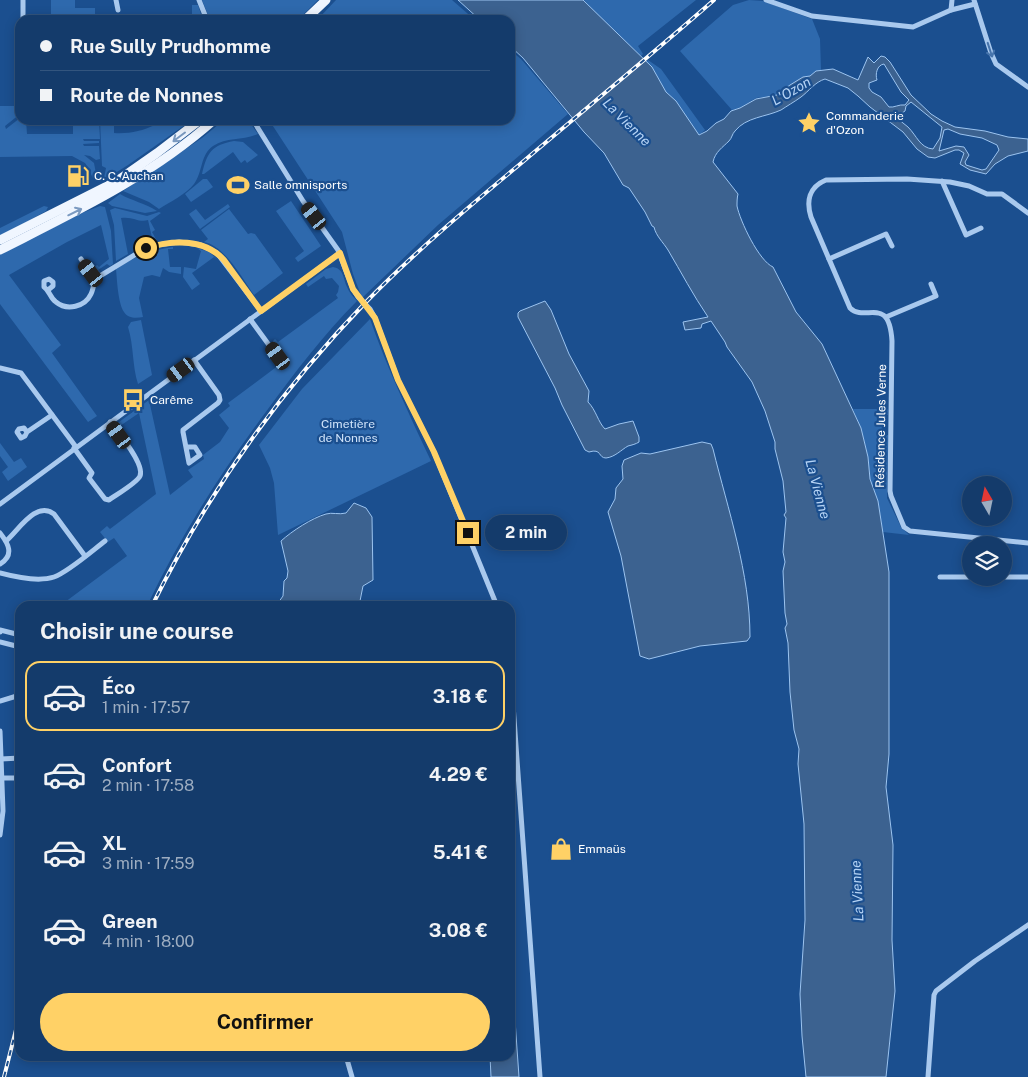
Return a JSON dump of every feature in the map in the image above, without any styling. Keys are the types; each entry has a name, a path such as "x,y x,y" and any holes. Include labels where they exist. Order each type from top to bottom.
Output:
{"main road":[{"path":"310,15 326,0"},
{"path":"318,15 331,0"},
{"path":"0,240 116,181 200,125"},
{"path":"0,250 118,190 182,146 202,125"}],"street":[{"path":"23,0 23,15"},
{"path":"116,0 118,10"},
{"path":"199,0 205,15"},
{"path":"766,0 812,16 913,27 951,10 975,2 996,64 1028,87"},
{"path":"951,10 952,0"},
{"path":"258,125 303,201 340,253 353,289 375,318 398,380 434,452 496,601"},
{"path":"931,284 936,296 886,317 874,312 853,311 850,308 808,209 810,194 820,182 826,180 942,181 969,186 987,194 1002,194 1028,213"},
{"path":"942,181 966,235 981,228"},
{"path":"829,259 886,234 892,246"},
{"path":"48,290 58,303 65,306 76,306 84,303 90,296 95,279 146,248 178,242 200,245 217,252 261,311"},
{"path":"0,504 340,253"},
{"path":"81,259 95,279"},
{"name":"Résidence Jules Verne","path":"886,317 891,328 892,341 890,491 904,526 910,531 1028,543"},
{"path":"250,319 278,356"},
{"path":"186,447 183,430 220,400 219,395 194,360"},
{"path":"0,368 21,373 92,472 89,478 105,499 109,500 140,476 139,463 110,422"},
{"path":"27,432 52,415"},
{"path":"6,541 22,524 40,511 48,511 54,514 85,556"},
{"path":"0,533 9,547 9,554 4,562 0,564"},
{"path":"0,573 38,579 53,578 105,541"},
{"path":"940,577 962,577"},
{"path":"1012,577 1028,577"},
{"path":"0,632 0,630 15,634"},
{"path":"0,642 15,645"},
{"path":"0,701 15,696"},
{"path":"0,731 3,811 0,836"},
{"path":"515,745 540,1077"},
{"path":"1,758 15,758"},
{"path":"2,778 15,778"},
{"path":"928,1077 934,995 936,991 975,961 1028,925"},
{"path":"347,1061 352,1077"}],"green space":[{"path":"51,0 75,0 75,8 95,8 95,15 51,15"},
{"path":"202,0 318,0 303,15 208,15"},
{"path":"336,0 452,0 469,15 322,15"},
{"path":"584,0 696,0 638,46 643,54 641,56 605,23"},
{"path":"749,0 763,1 812,19 820,39 821,70 810,76 803,77 777,95 756,98 740,108 732,110 680,51 733,5"},
{"path":"192,5 198,5 201,15 192,15"},
{"path":"515,54 568,114 438,225 362,298 353,274 342,232 272,125 515,125"},
{"path":"648,60 661,69 705,130 698,136 673,99 666,94 646,62"},
{"path":"0,106 15,106 15,118 5,126 6,129 15,122 15,125 26,125 27,134 73,134 73,125 99,125 100,139 83,139 84,141 99,141 99,143 83,144 84,146 99,146 100,159 96,160 84,155 94,163 97,179 93,178 85,163 72,156 0,157"},
{"path":"100,125 114,125 114,133 120,133 145,129 155,125 185,125 112,175 104,178 106,168 102,166"},
{"path":"218,125 252,125 258,134 247,138 224,141 213,146 206,154 197,179 191,188 159,209 149,202 123,191 202,138"},
{"path":"234,141 243,142 258,155 247,163 245,160 241,163 233,152 202,174 206,160 212,151 220,145"},
{"path":"203,179 207,179 213,187 191,202 185,194"},
{"path":"120,194 157,211 145,213 112,206 108,203"},
{"path":"291,201 321,246 298,262 295,258 304,251 276,211"},
{"path":"228,204 230,207 200,229 189,214 196,209 205,220"},
{"path":"44,206 48,207 46,211 0,237 0,228"},
{"path":"100,206 105,207 111,231 113,264 110,266 107,264 98,270 100,272 93,272 91,270 97,265 99,267 109,259 101,225 9,275 61,345 52,353 97,416 88,422 0,304 0,254"},
{"path":"115,208 147,216 161,213 150,221 155,230 152,232 157,241 153,242 148,220 121,218 128,254 116,261 114,225 110,210"},
{"path":"229,209 248,234 255,234 283,273 254,295 226,256 212,245 204,242 208,239 201,230"},
{"path":"173,247 173,249 168,249 170,267 181,267 181,274 169,272 163,268 160,277 152,275 144,277 139,298 143,317 135,318 128,316 120,303 116,269 143,255"},
{"path":"197,248 209,252 218,260 214,257 192,273 200,284 192,290 183,277 184,267 196,269 201,251"},
{"path":"333,267 341,272 349,291 357,301 333,326 300,367 234,456 173,554 150,601 66,601 127,556 114,538 108,542 100,532 107,526 110,529 156,494 139,413 117,428 115,425 149,400 170,495 193,477 188,470 204,459 203,455 220,442 229,428 219,415 230,406 228,403 279,365 275,360 277,359 275,356 279,353 273,345 273,341 275,339 278,342 338,298 336,295 339,286 332,278 326,279 324,276 308,287 306,284 326,269"},
{"name":"Cimetière de Nonnes","path":"370,319 391,373 431,461 278,535 274,483 270,468 259,445 302,389"},
{"path":"141,320 152,375 138,384 128,327 131,322"},
{"path":"853,409 888,409 888,415 883,415 883,435 888,435 887,498 901,527 909,535 883,532 878,501 870,479 868,457 861,428"},
{"path":"0,443 14,462 21,458 27,467 8,481 2,472 8,467 0,456"}],"water":[{"path":"458,0 583,0 652,67 666,92 676,101 699,135 724,119 731,111 756,99 777,95 803,77 810,76 816,71 833,69 858,80 868,57 874,63 881,56 890,62 911,95 931,114 942,121 955,127 1028,139 1028,151 1008,156 995,164 986,174 970,170 960,164 964,153 959,150 935,158 928,157 917,149 903,132 848,88 825,79 818,82 801,97 781,110 750,120 740,126 717,153 713,162 738,194 737,206 739,213 756,249 773,267 796,312 822,344 861,428 868,457 870,479 878,501 889,572 889,754 886,787 893,845 892,940 895,991 886,1077 806,1077 800,994 805,920 804,824 798,764 799,749 794,730 788,643 785,628 787,624 783,552 786,518 784,515 786,512 783,481 775,442 765,411 752,382 711,321 702,324 701,328 685,330 683,322 708,317 645,212 629,188 623,185 604,153 584,132 515,51 515,15 474,15","holes":["884,64 901,92 909,100 905,105 889,107 881,97 872,92 869,88 869,83 877,80 876,73 878,68","911,102 942,127 940,138 933,149 922,144 908,127 898,119 899,115 905,111 906,106","948,129 960,134 982,138 997,145 999,150 986,169 982,170 966,165 965,162 969,155 964,147 956,146 939,151 944,130"]},
{"path":"545,301 551,310 569,354 589,391 588,402 605,429 633,421 639,442 606,458 596,451 589,452 585,450 518,317 520,311"},
{"path":"702,442 711,444 713,449 737,542 746,589 750,637 747,641 700,646 649,659 640,656 621,556 608,512 615,499 616,488 623,479 622,466 624,460 641,453 650,454"},
{"path":"354,503 366,508 372,517 373,580 363,586 360,601 279,601 283,596 284,581 287,578 288,571 281,541 315,518 328,513 346,513"},
{"path":"515,1020 519,1077 491,1077 490,1061 515,1061"}],"railway":[{"path":"154,601 173,564 221,484 275,408 334,336 384,284 479,198 714,0"},
{"path":"4,1077 15,1034"}],"place":[{"name":"Commanderie d'Ozon","path":"809,123"},
{"name":"C. C. Auchan","path":"78,176"},
{"name":"Salle omnisports","path":"238,185"},
{"name":"Carême","path":"133,400"},
{"name":"Emmaüs","path":"561,849"}],"route":[{"path":"146,248 178,242 210,248 217,252 224,260 261,311 340,253 350,284 375,318 398,380 434,452 468,533"}],"water label":[{"name":"L'Ozon","path":"791,91"},
{"name":"La Vienne","path":"627,122"},
{"name":"La Vienne","path":"818,489"},
{"name":"La Vienne","path":"857,891"}]}
